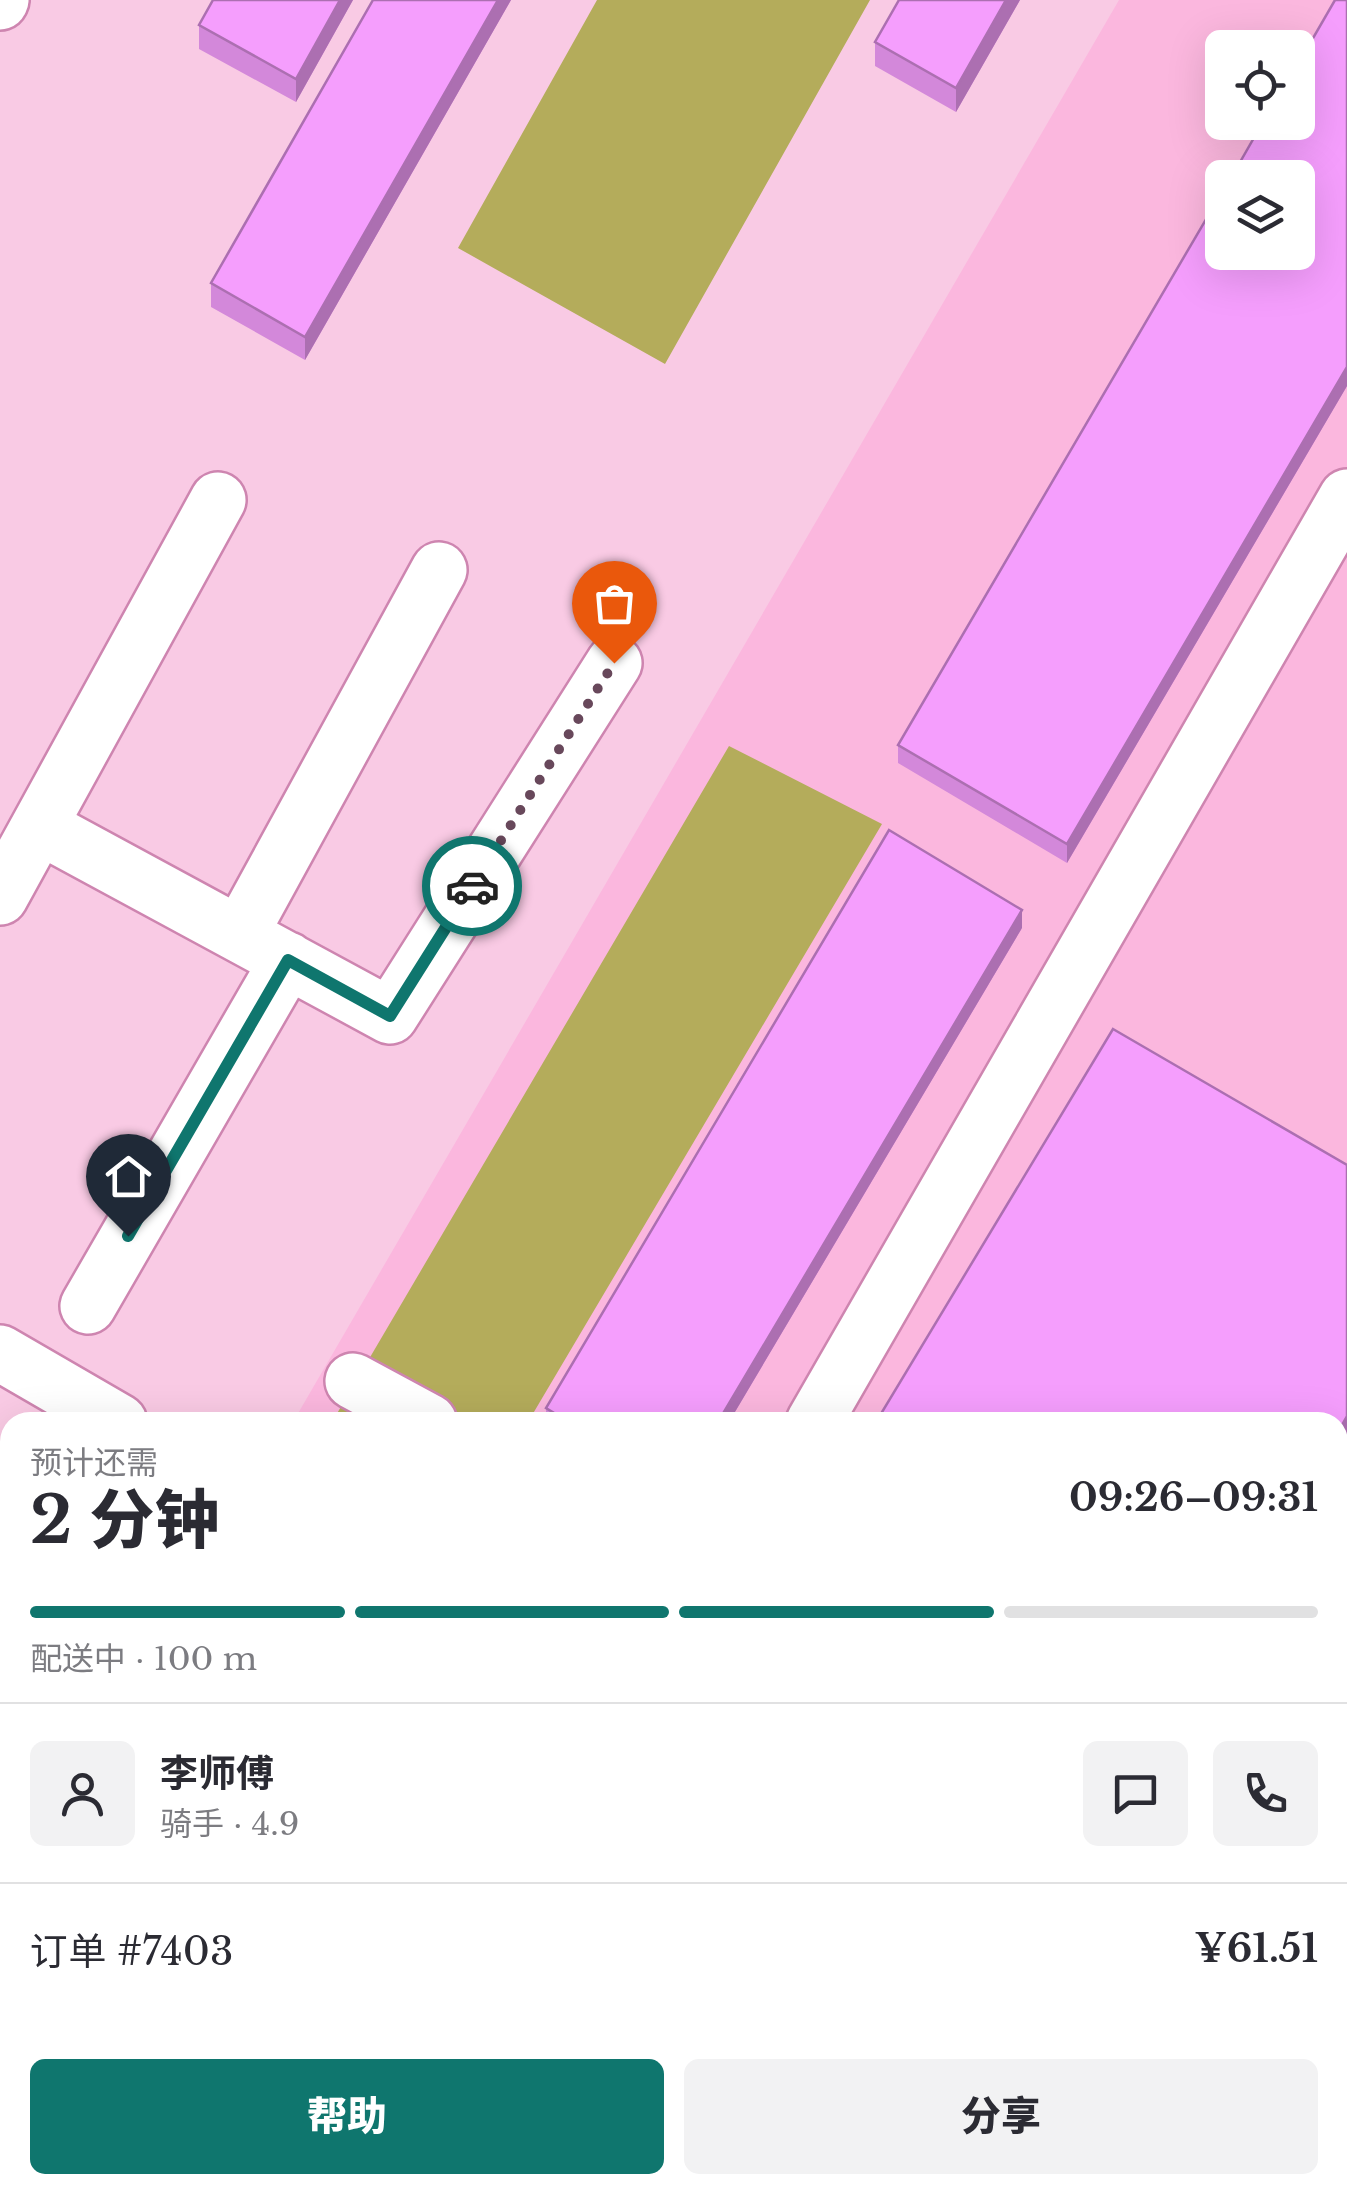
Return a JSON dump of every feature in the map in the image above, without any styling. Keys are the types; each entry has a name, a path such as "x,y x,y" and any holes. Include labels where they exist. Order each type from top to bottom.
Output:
{"street":[{"path":"820,1412 1347,497"},
{"path":"0,896 218,500"},
{"path":"240,934 439,570"},
{"path":"39,826 390,1016 614,663"},
{"path":"88,1306 288,960"},
{"path":"0,1353 102,1412"},
{"path":"353,1381 410,1412"}],"shaded area":[{"path":"597,0 870,0 665,364 458,248"},
{"path":"1119,0 1347,0 1347,1412 299,1412"},
{"path":"729,746 882,824 534,1412 338,1412"}],"building":[{"path":"213,0 340,0 296,79 199,25"},
{"path":"373,0 498,0 305,337 211,283"},
{"path":"899,0 1006,0 956,88 875,42"},
{"path":"1335,0 1347,0 1347,367 1067,844 898,745 1205,221 1205,270 1315,270 1315,160 1241,160 1253,140 1315,140 1315,35"},
{"path":"889,830 1022,910 724,1412 553,1412 546,1408"},
{"path":"1113,1029 1347,1165 1347,1412 882,1412"}],"way so far":[{"path":"472,886 614,663"}],"route":[{"path":"128,1236 288,960 390,1016 472,886"}]}
